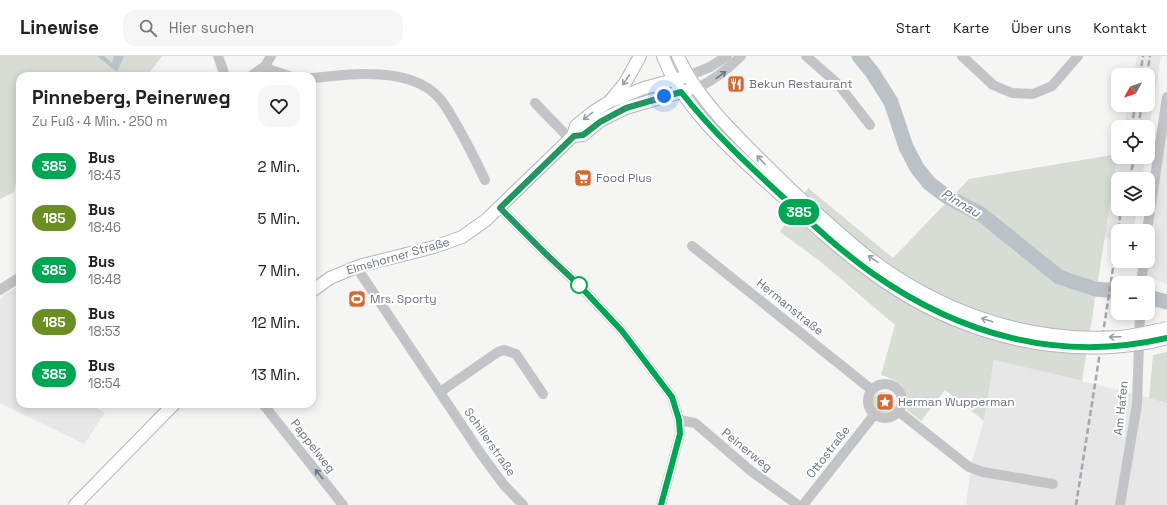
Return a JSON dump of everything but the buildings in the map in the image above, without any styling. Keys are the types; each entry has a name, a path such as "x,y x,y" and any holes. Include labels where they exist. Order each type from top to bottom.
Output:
{"main road":[{"name":"Elmshorner Straße","path":"609,102 625,83 640,56"},
{"path":"663,56 681,92 696,111 720,136 785,192 860,250 898,277 938,300 985,320 1039,333 1085,338 1121,336 1167,328"},
{"path":"678,56 688,76 697,88 785,192 842,249 872,273 907,295 937,311 987,332 1032,342 1082,347 1113,347 1167,338"},
{"name":"Elmshorner Straße","path":"316,288 330,278 359,266 434,247 462,237 500,208 572,137 576,126 593,112 609,102 644,88 688,76"},
{"name":"Elmshorner Straße","path":"572,137 583,135 600,122 626,108 697,88"},
{"path":"80,503 170,408"}],"street":[{"path":"218,56 224,72"},
{"path":"257,72 265,66 271,56"},
{"name":"Elmshorner Straße","path":"688,76 710,67 727,56"},
{"name":"Elmshorner Straße","path":"697,88 710,82 727,70 741,56"},
{"path":"806,56 838,84 870,124"},
{"path":"962,56 993,85 1012,93 1033,94 1052,86 1078,56"},
{"path":"265,66 277,72"},
{"path":"316,78 357,74 380,74 407,80 425,87 440,98 446,107 476,159 485,180"},
{"path":"1148,224 1167,97"},
{"path":"535,104 572,137"},
{"path":"500,208 579,285 622,331 672,397 679,420 680,434 661,505"},
{"name":"Hermanstraße","path":"692,246 872,390"},
{"name":"Schillerstraße","path":"359,266 361,274 440,392 504,485 523,505"},
{"path":"0,290 16,280"},
{"name":"Am Hafen","path":"1120,505 1137,404 1140,320"},
{"path":"440,392 498,352 504,350 516,354 544,394"},
{"path":"885,384 894,387 901,395 901,406 898,412 890,418 874,415 868,405 869,394 880,385 885,384"},
{"name":"Pappelweg","path":"266,408 343,505"},
{"path":"898,412 969,467 983,472 1053,484"},
{"name":"Ottostraße","path":"803,505 874,415"},
{"name":"Peinerweg","path":"679,420 695,423 751,472 798,505"}],"shaded area":[{"path":"0,56 162,56 150,72 16,72 16,183 14,192 0,199"},
{"path":"97,56 104,56 112,63 114,56 124,56 117,72"},
{"path":"1137,56 1161,56 1155,93 1155,68 1135,68"},
{"path":"1127,112 1152,112 1151,120 1125,120"},
{"path":"1167,112 1167,284 1155,279 1155,276 1147,276 1142,274 1145,268 1155,268 1155,224 1149,224 1151,216 1155,216 1155,188"},
{"path":"1111,155 1111,164 1116,164 1115,172 1111,172 1111,198 1082,381 994,360 984,421 945,390 921,421 907,410 906,396 899,383 881,375 895,325 821,262 780,232 808,188 893,258 969,179"},
{"path":"1117,164 1144,164 1143,172 1115,172"},
{"path":"1111,200 1111,216 1136,216 1134,224 1111,224 1111,238 1105,237"},
{"path":"16,288 16,408 97,408 105,413 84,444 0,403 0,300 4,295"},
{"path":"1167,352 1167,403 1149,398 1153,355"},
{"path":"994,360 1167,402 1167,505 966,505 971,464 984,421"},
{"path":"883,392 887,393 893,399 893,407 887,413 883,414 879,413 873,407 872,403 873,399 879,393"}],"waterway":[{"name":"Pinnau","path":"859,56 872,72 891,102 906,147 917,168 929,183 946,196 982,215 1059,277 1095,289 1111,290"},
{"name":"Pinnau","path":"1155,299 1167,302"}],"railway":[{"path":"1141,68 1143,56"},
{"path":"1148,68 1150,56"},
{"path":"1133,120 1134,112"},
{"path":"1139,120 1141,112"},
{"path":"1131,172 1133,164"},
{"path":"1076,505 1120,216"}],"bus line":[{"name":"385","path":"661,505 680,434 679,420 672,397 622,331 579,285 500,208 539,171 562,146 574,136 583,135 613,114 641,102 681,92 696,111 730,146 768,184 812,224 872,273 907,295 944,315 987,332 1032,342 1061,346 1113,347 1152,342 1167,338"}],"place":[{"name":"Bekun Restaurant","path":"736,84"},
{"name":"Food Plus","path":"583,178"},
{"name":"Mrs. Sporty","path":"357,299"},
{"name":"Herman Wupperman","path":"885,402"}],"route":[{"path":"579,285 500,208 539,171 562,146 574,136 583,135 600,122 626,108 641,102 664,96"}]}
